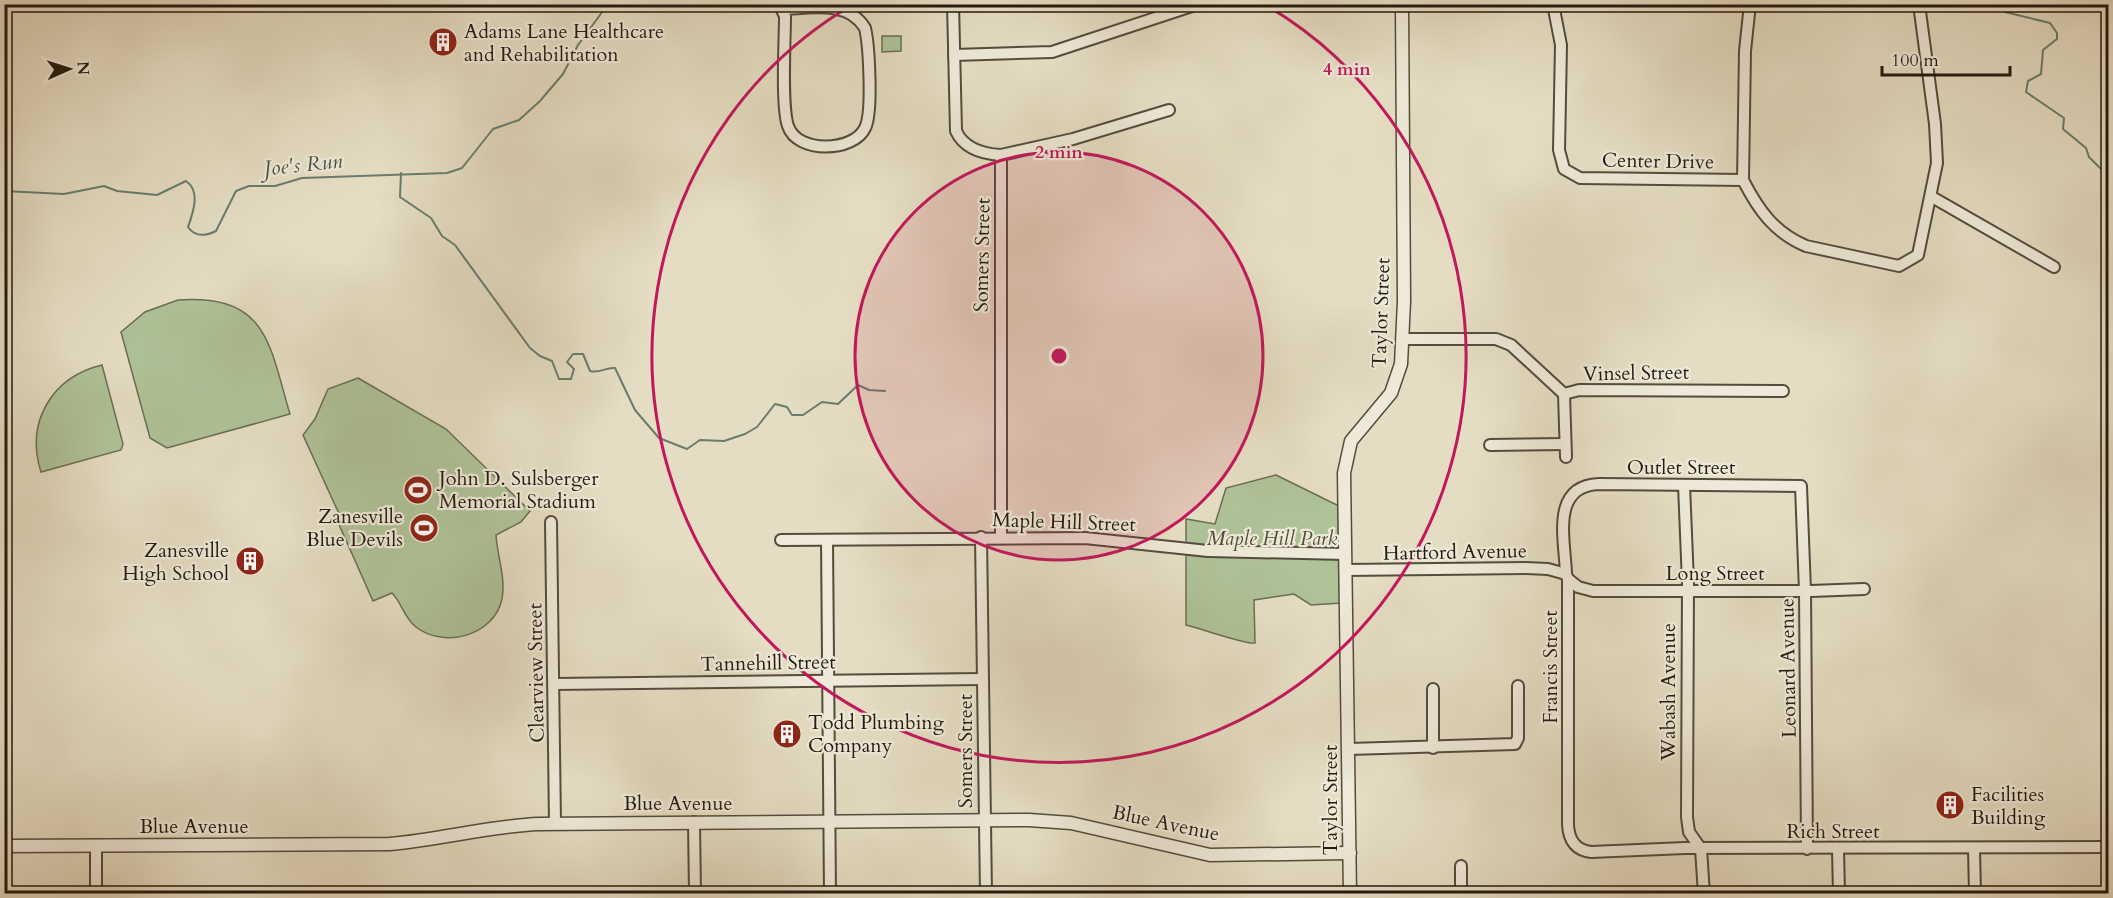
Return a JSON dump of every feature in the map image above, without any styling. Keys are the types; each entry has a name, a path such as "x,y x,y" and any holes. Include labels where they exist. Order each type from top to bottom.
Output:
{"street":[{"path":"952,4 954,120 959,138 975,150 1001,155 1073,139 1169,110"},
{"path":"954,55 1052,52 1198,4"},
{"name":"Taylor Street","path":"1350,894 1344,473 1348,451 1357,433 1387,399 1398,380 1403,339 1402,4"},
{"name":"Center Drive","path":"1553,4 1560,41 1559,150 1564,169 1580,178 1743,180"},
{"path":"1750,4 1745,51 1743,180 1768,221 1791,240 1812,248 1899,266 1918,255 1932,197 1937,144 1919,4"},
{"path":"781,7 842,8 859,18 865,28 869,116 862,135 854,141 844,144 813,145 804,143 791,132 786,108 785,16 781,7"},
{"name":"Somers Street","path":"1001,155 1001,537"},
{"path":"1932,197 2054,267"},
{"name":"Vinsel Street","path":"1403,339 1496,339 1511,345 1564,394 1587,390 1783,391"},
{"path":"1564,394 1566,457"},
{"path":"1490,445 1565,444"},
{"name":"Outlet Street","path":"1567,502 1578,489 1589,485 1801,486"},
{"name":"Wabash Avenue","path":"1684,485 1687,592 1687,817 1689,832 1701,849 1704,894"},
{"name":"Leonard Avenue","path":"1801,486 1805,591 1807,849"},
{"name":"Francis Street","path":"1567,502 1564,510 1567,576 1569,833"},
{"name":"Clearview Street","path":"551,522 555,824"},
{"name":"Somers Street","path":"981,537 986,894"},
{"name":"Maple Hill Street","path":"782,540 1085,538 1208,551 1345,554"},
{"path":"827,540 830,894"},
{"name":"Hartford Avenue","path":"1345,570 1526,568 1548,569 1567,576"},
{"name":"Long Street","path":"1567,576 1578,587 1593,591 1864,589"},
{"name":"Tannehill Street","path":"554,684 983,679"},
{"path":"1349,749 1515,744 1518,738 1518,686"},
{"path":"1433,689 1433,748"},
{"name":"Blue Avenue","path":"4,846 389,844 419,842 502,826 555,824 1029,820 1071,824 1209,855 1350,854"},
{"path":"694,822 695,894"},
{"name":"Rich Street","path":"1569,833 1572,844 1591,852 1701,849 2109,847"},
{"path":"96,845 96,894"},
{"path":"1974,848 1974,894"},
{"path":"1838,849 1839,894"},
{"path":"1461,866 1461,894"}],"green space":[{"path":"882,36 901,36 901,51 882,52"},
{"path":"178,300 208,300 231,305 247,315 260,328 276,366 290,414 167,448 150,438 121,332 145,312"},
{"path":"102,365 123,444 121,450 41,472 37,454 37,436 40,419 47,404 69,380 84,371"},
{"name":"John D. Sulsberger Memorial Stadium","path":"358,378 446,429 530,511 521,522 496,535 503,583 502,599 497,612 479,630 453,638 427,634 412,623 392,593 373,601 337,520 341,518 303,435 315,419 328,389"},
{"name":"Maple Hill Park","path":"1276,475 1339,506 1341,603 1311,605 1294,594 1254,600 1255,643 1186,625 1186,519 1215,524 1226,488"}],"waterway":[{"name":"Joe's Run","path":"4,191 64,194 104,186 117,191 157,195 186,181 191,185 195,196 194,209 188,227 194,233 205,235 216,231 236,191 249,186 275,186 302,178 447,173 462,168 493,129 519,120 540,101 563,74 578,45 608,4"},
{"path":"2004,4 2005,12 2050,23 2057,33 2057,39 2043,50 2041,74 2028,81 2026,92 2064,118 2063,129 2086,148 2089,157 2108,176"},
{"path":"401,173 400,197 431,218 442,236 455,245 530,348 540,356 552,361 559,379 571,379 574,369 567,362 573,354 583,354 590,371 597,372 615,368 635,410 659,438 687,449 700,440 724,441 745,434 757,427 775,404 787,407 792,415 803,415 822,402 838,404 858,385 869,390 885,391"}],"place":[{"name":"Adams Lane Healthcare and Rehabilitation","path":"443,42"},
{"name":"John D. Sulsberger Memorial Stadium","path":"418,490"},
{"name":"Zanesville Blue Devils","path":"424,528"},
{"name":"Zanesville High School","path":"250,561"},
{"name":"Todd Plumbing Company","path":"787,734"},
{"name":"Facilities Building","path":"1950,805"}]}
